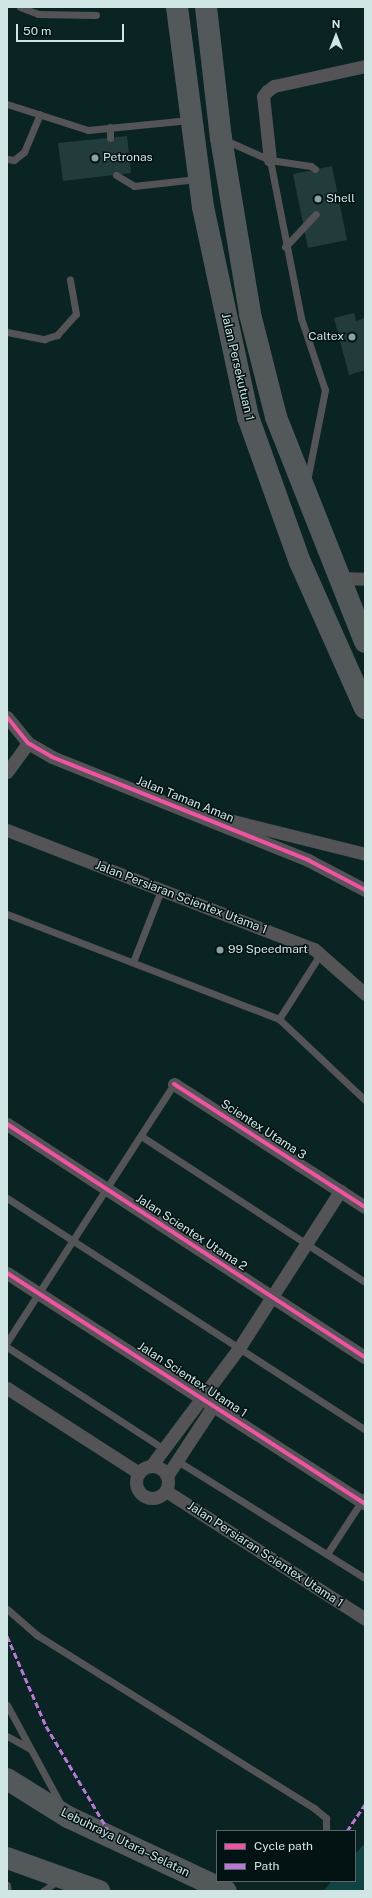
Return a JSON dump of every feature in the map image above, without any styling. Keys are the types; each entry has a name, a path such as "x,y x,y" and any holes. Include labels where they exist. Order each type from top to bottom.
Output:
{"highway":[{"name":"Jalan Persekutuan 1","path":"177,7 199,179 248,417 300,562 365,708"},
{"name":"Jalan Persekutuan 1","path":"206,7 221,138 250,314 276,417 304,493 341,578 365,642"},
{"name":"Lebuhraya Utara–Selatan","path":"7,1779 68,1816 226,1891"},
{"name":"Lebuhraya Utara–Selatan","path":"7,1791 47,1804"},
{"path":"7,1858 99,1891"}],"street":[{"path":"270,160 263,96 267,91 274,86 365,66"},
{"path":"341,578 365,579"},
{"name":"Jalan Taman Aman","path":"7,718 28,743 52,757 308,860 365,890"},
{"path":"7,772 28,743"},
{"name":"Jalan Taman Aman","path":"175,806 365,854"},
{"name":"Jalan Persiaran Scientex Utama 1","path":"8,832 321,953 365,994"},
{"name":"Scientex Utama 3","path":"174,1084 365,1207"},
{"name":"Jalan Scientex Utama 2","path":"7,1124 272,1298 365,1357"},
{"path":"208,1402 164,1449 152,1466 139,1473 136,1484 146,1496 157,1497 166,1490 167,1476 239,1348 340,1192"},
{"name":"Jalan Scientex Utama 1","path":"7,1273 364,1501"},
{"path":"7,1388 139,1473"},
{"path":"152,1466 161,1468 167,1476"},
{"name":"Jalan Persiaran Scientex Utama 1","path":"166,1490 365,1619"}],"lane":[{"path":"20,7 38,14 96,15"},
{"path":"7,104 88,130 191,120"},
{"path":"7,159 14,160 24,152 40,114"},
{"path":"110,127 110,138"},
{"path":"221,138 270,160 311,166 315,169"},
{"path":"270,160 285,247 301,318 324,390 316,451 304,493"},
{"path":"116,175 134,186 199,179"},
{"path":"285,247 316,214"},
{"path":"7,332 44,340 57,335 76,314 70,280"},
{"path":"134,962 161,890"},
{"path":"7,914 279,1018 365,1100"},
{"path":"279,1018 321,953"},
{"path":"7,1342 174,1084"},
{"path":"141,1136 365,1282"},
{"path":"7,1198 365,1430"},
{"path":"7,1347 164,1449"},
{"path":"176,1460 365,1578"},
{"path":"327,1554 364,1501"},
{"path":"7,1609 37,1635 314,1808 326,1818 326,1830"},
{"path":"7,1705 29,1748 68,1816"},
{"path":"7,1736 29,1748"},
{"path":"43,1891 63,1878"},
{"path":"7,1885 8,1891"}],"shaded area":[{"path":"365,1843 365,1891 323,1891 331,1882 356,1882 356,1853"}],"building":[{"name":"Petronas","path":"127,136 131,173 63,181 58,143"},
{"name":"Shell","path":"332,166 347,240 308,248 293,174"},
{"name":"Caltex","path":"354,313 356,321 365,318 365,370 349,375 334,318"}],"marked path":[{"path":"7,1636 46,1726 114,1840"},
{"path":"348,1830 365,1804"}],"cycle path":[{"path":"7,717 28,743 52,757 308,860 365,890"},
{"path":"174,1084 365,1207"},
{"path":"7,1124 365,1357"},
{"path":"7,1273 365,1504"}],"place":[{"name":"Petronas","path":"95,158"},
{"name":"Shell","path":"318,199"},
{"name":"Caltex","path":"352,337"},
{"name":"99 Speedmart","path":"220,950"}]}
